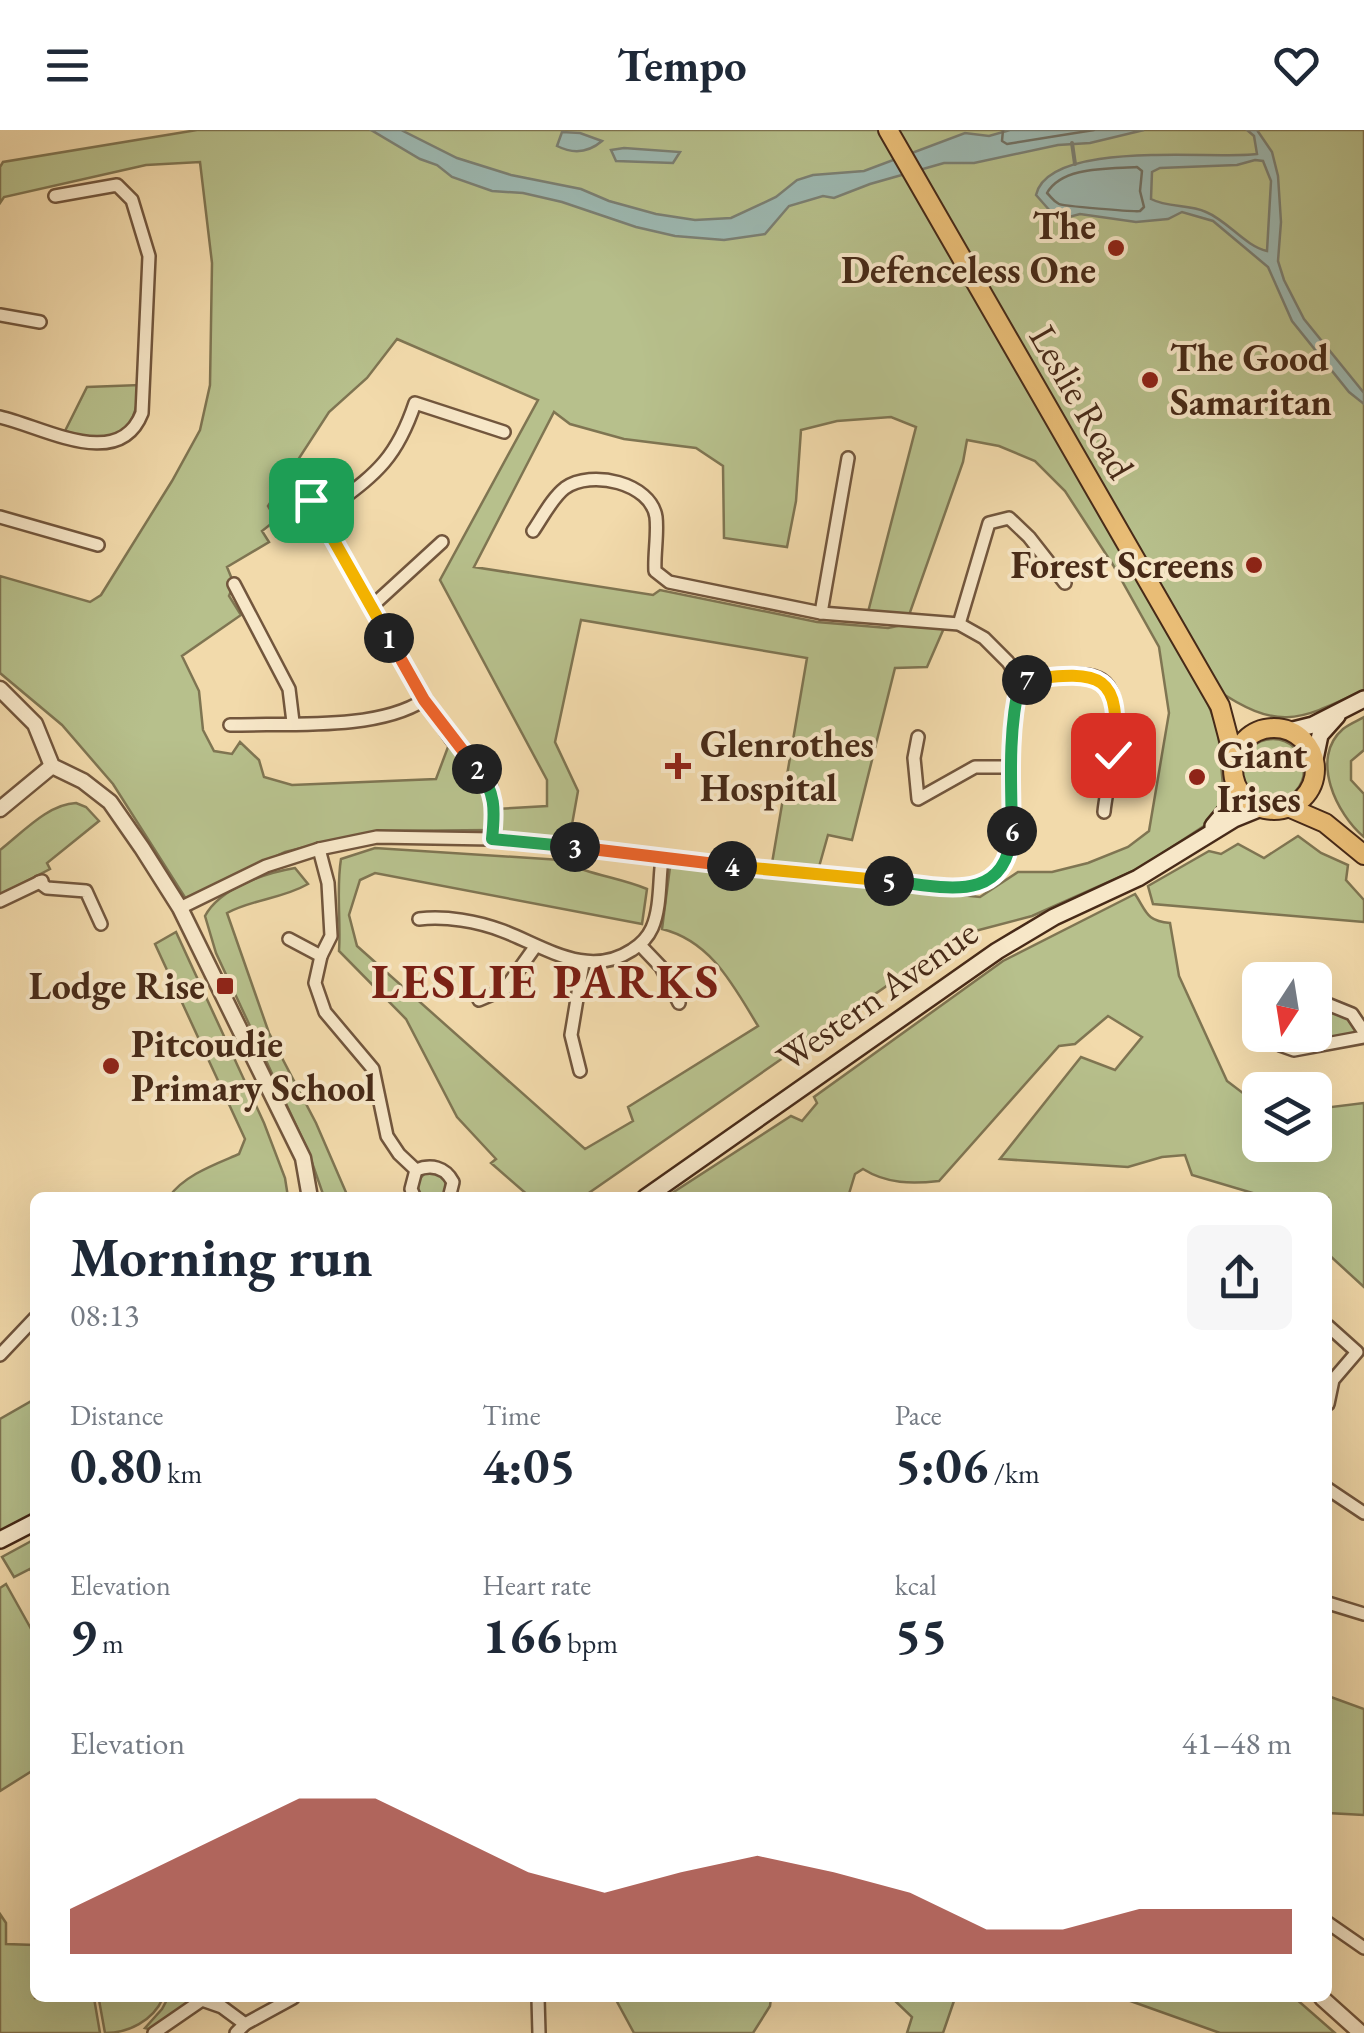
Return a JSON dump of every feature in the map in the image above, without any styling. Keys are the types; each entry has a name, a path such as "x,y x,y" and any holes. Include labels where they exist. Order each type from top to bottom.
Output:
{"main road":[{"name":"Leslie Road","path":"890,132 1220,706"},
{"path":"1220,706 1238,723 1260,731 1289,731 1312,725 1364,699"},
{"path":"1208,833 1229,807 1235,782 1234,760 1220,706"},
{"path":"1288,807 1299,801 1314,773 1320,735 1339,712"},
{"path":"1234,760 1248,737 1260,731"},
{"path":"1289,731 1306,744 1325,822"},
{"path":"1235,782 1250,802 1261,808 1288,807 1325,822 1364,855"},
{"name":"Western Avenue","path":"654,1192 997,951 1054,918 1138,878 1208,833 1261,808"},
{"path":"0,1540 30,1525"}],"street":[{"path":"0,417 92,444 114,442 136,430 142,413 149,256 132,200 116,185 55,196"},
{"path":"0,315 40,322"},
{"path":"320,516 382,467 403,438 415,403 504,432"},
{"path":"821,612 848,458"},
{"path":"180,908 266,866 319,849 378,837 492,839 971,887 984,884 1004,864 1012,836 1010,767 1020,681 984,638 959,624 821,612 669,582 655,572 656,516 647,497 628,485 592,480 566,487 533,532"},
{"path":"311,500 424,700 490,784 495,810 492,839"},
{"path":"0,517 98,546"},
{"path":"959,624 989,523 1009,518 1065,583"},
{"path":"371,607 442,542"},
{"path":"234,584 290,689 293,722"},
{"path":"1020,681 1056,676 1098,677 1108,686 1118,720 1104,812"},
{"path":"0,689 35,724 52,766 84,781 110,802 180,908 303,1158 309,1192"},
{"path":"230,725 382,719 424,700"},
{"path":"918,737 914,758 918,799 975,767 1010,767"},
{"path":"0,809 52,766"},
{"path":"319,849 328,883 331,936 321,956 315,983 325,1012 373,1070 387,1136 416,1170"},
{"path":"419,919 442,916 492,928 583,964 617,960 640,946 653,926 662,859"},
{"path":"0,901 41,882 47,888 86,891 101,924"},
{"path":"289,938 321,956"},
{"path":"640,946 661,967 679,1003"},
{"path":"478,1000 504,989 535,947"},
{"path":"580,1071 571,1035 583,964"},
{"path":"1332,1006 1352,1014 1364,1035 1332,1042"},
{"path":"416,1170 433,1166 449,1174 453,1182 450,1192"},
{"path":"412,1192 416,1170"},
{"path":"0,1356 30,1323"},
{"path":"1332,1329 1360,1350 1332,1385"},
{"path":"1332,1492 1364,1513"},
{"path":"1332,1604 1364,1614"},
{"path":"1332,1926 1364,1948"},
{"path":"154,2033 199,2002"},
{"path":"208,2002 222,2007 240,2029 286,2002"},
{"path":"538,2002 539,2033"},
{"path":"1326,2002 1361,2033"}],"green space":[{"path":"197,130 1364,130 1364,690 1322,709 1289,717 1256,711 1214,688 1005,349 1207,701 1218,730 1223,786 1218,808 1207,824 1140,868 1032,916 960,935 590,1192 524,1192 491,1163 496,1159 457,1117 406,1019 339,951 341,859 375,848 561,860 647,889 642,924 375,873 360,880 349,915 357,946 585,1149 633,1121 628,1107 758,1026 730,980 707,954 694,943 662,929 670,867 980,897 1018,872 1052,872 1128,847 1149,831 1169,713 1159,647 1065,491 1035,461 999,446 967,440 963,462 908,618 867,616 916,427 891,417 837,421 801,430 796,501 787,547 724,538 723,466 696,448 624,439 570,424 554,412 474,567 653,595 660,590 817,622 944,628 927,667 895,668 852,840 828,835 817,874 771,869 807,658 581,620 555,742 578,791 568,847 492,839 492,830 381,831 285,852 186,899 113,784 62,725 0,673 0,576 90,602 101,595 200,430 210,385 212,263 200,162 146,165 4,197 0,203 3,162","holes":["397,339 538,400 440,580 547,780 547,806 496,809 490,784 451,739 436,779 292,785 264,777 259,760 240,742 232,754 214,751 203,730 199,691 182,656 241,615 229,596 234,584 227,567 269,542 262,531 276,520 268,506 329,412 367,378"]},
{"path":"140,385 133,417 119,435 97,439 65,431 87,387"},
{"path":"1364,717 1364,750 1351,761 1351,780 1364,794 1364,837 1337,801 1331,786 1328,755 1343,729"},
{"path":"1273,739 1295,748 1304,770 1295,792 1273,801 1251,792 1242,770 1251,748"},
{"path":"76,803 86,807 99,821 47,863 50,869 0,895 0,850 45,814"},
{"path":"1298,836 1321,853 1348,865 1346,880 1364,900 1364,922 1153,904 1148,886 1209,851 1221,854 1238,844 1264,858"},
{"path":"295,868 308,884 227,913 269,1033 316,1123 346,1192 322,1192 308,1151 216,953 205,916 221,897 270,874"},
{"path":"1135,894 1152,918 1170,923 1179,976 1227,1081 1242,1092 1242,1162 1332,1162 1332,1107 1364,1103 1364,1287 1332,1258 1332,1192 1249,1192 1192,1175 1185,1155 1128,1167 1000,1159 1081,1057 1115,1070 1142,1037 1108,1016 1075,1044 1059,1046 939,1181 900,1182 863,1169 855,1174 850,1192 674,1192 791,1116 802,1121 817,1103 814,1097 1003,961"},
{"path":"176,932 264,1123 287,1192 173,1192 192,1176 239,1154 245,1139 155,944"},
{"path":"1332,1006 1352,1014 1364,1032 1332,1040"},
{"path":"427,1173 437,1173 445,1181 444,1192 419,1191 419,1181"},
{"path":"30,1402 30,1517 0,1534 0,1419"},
{"path":"30,1542 30,1569 14,1577 2,1557"},
{"path":"6,1584 30,1627 30,1772 0,1791 0,1588"},
{"path":"1332,1697 1364,1709 1364,1815 1332,1813"},
{"path":"0,1914 6,1923 6,1944 30,1945 30,2002 95,2002 100,2033 0,2033"},
{"path":"99,2002 161,2002 139,2024 105,2033"},
{"path":"166,2002 200,2002 156,2031 145,2028"},
{"path":"617,2002 770,2002 753,2033 634,2033"},
{"path":"896,2002 954,2002 943,2033 907,2033 912,2017"},
{"path":"1133,2002 1300,2002 1335,2033 1220,2033"}],"water":[{"path":"371,130 401,130 457,158 511,175 581,189 656,214 695,220 731,218 776,197 797,180 864,171 965,133 989,136 1010,130 1144,130 974,163 944,163 834,198 823,196 789,206 765,234 724,240 675,236 562,202 492,191 452,177"},
{"path":"1247,130 1257,130 1272,152 1278,176 1278,261 1284,280 1304,319 1364,393 1364,404 1349,392 1292,321 1268,267 1213,221 1182,212 1168,219 1136,222 1080,214 1069,217 1051,212 1036,195 1047,177 1070,166 1135,156 1257,154 1254,136","holes":["1263,161 1271,181 1267,251 1206,212 1151,199 1152,172 1160,168"]},
{"path":"562,132 602,141 586,150 569,150 557,146"},
{"path":"611,150 680,152 673,163 616,161"}],"waterway":[{"path":"1072,143 1075,164"}],"place":[{"name":"The Defenceless One","path":"1116,248"},
{"name":"The Good Samaritan","path":"1150,380"},
{"name":"Forest Screens","path":"1254,565"},
{"name":"Glenrothes Hospital","path":"678,766"},
{"name":"Giant Irises","path":"1197,777"},
{"name":"Lodge Rise","path":"225,986"},
{"name":"Pitcoudie Primary School","path":"111,1066"}],"district":[{"name":"LESLIE PARKS","path":"546,981"}],"route":[{"path":"311,500 424,700 490,784 495,810 492,839 964,889 984,884 1004,864 1012,836 1010,767 1020,681 1056,676 1098,677 1108,686 1118,720 1113,755"}]}
